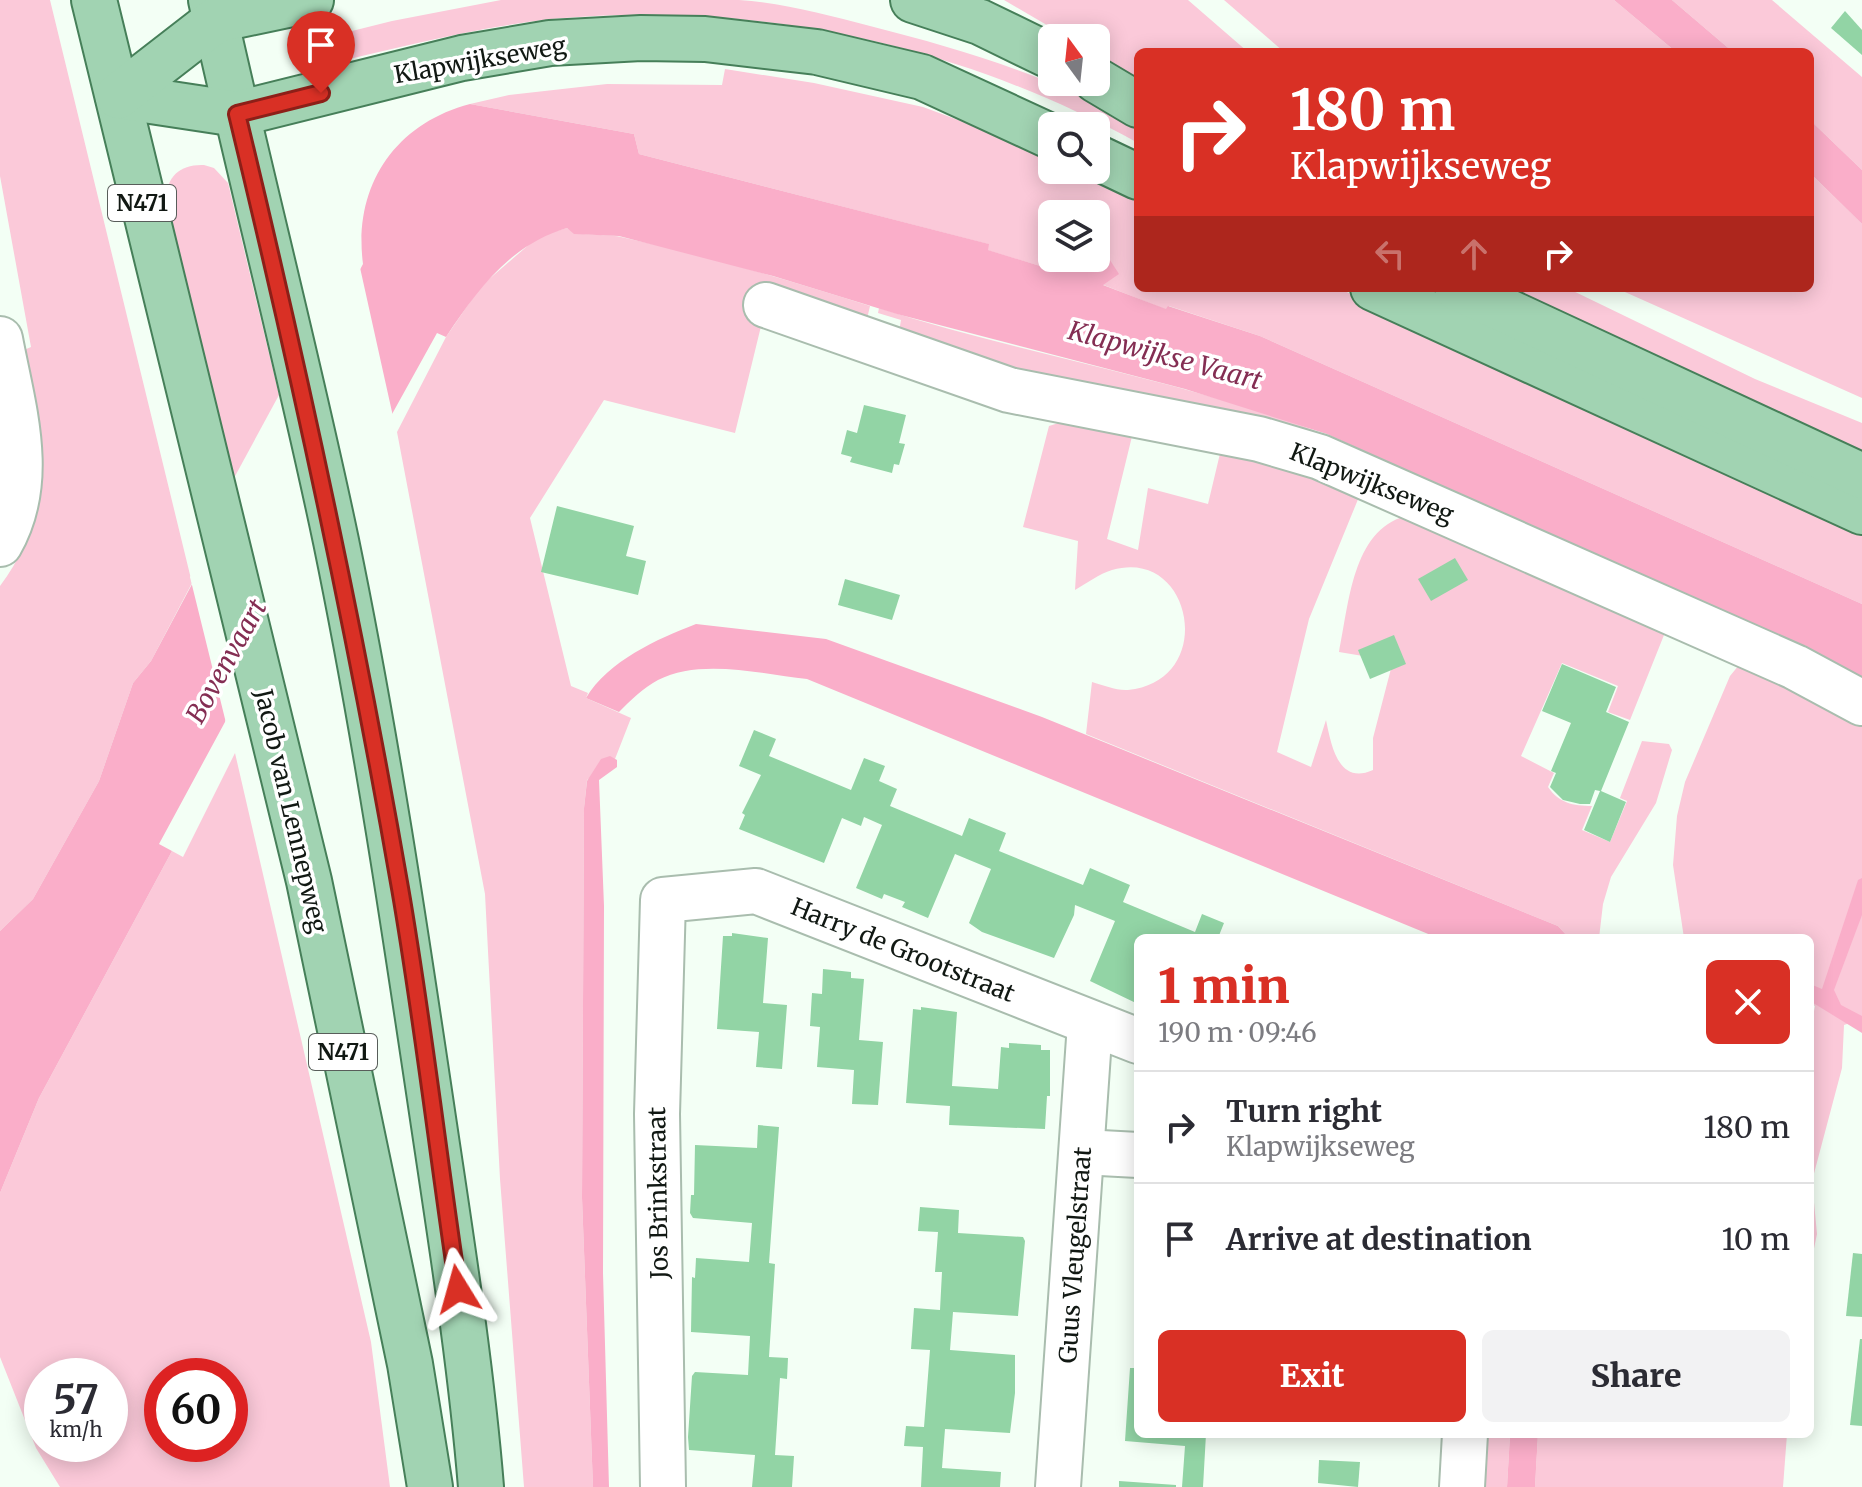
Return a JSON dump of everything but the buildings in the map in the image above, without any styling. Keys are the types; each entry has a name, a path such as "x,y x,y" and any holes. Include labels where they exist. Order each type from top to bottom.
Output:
{"main road":[{"name":"Jacob van Lennepweg","path":"94,0 261,676 387,1254 430,1487"},
{"path":"118,96 214,10 311,0"},
{"path":"913,0 980,22 1038,50"},
{"path":"214,10 336,541 401,893 474,1408 481,1487"},
{"name":"Klapwijkseweg","path":"118,96 237,114 462,58 550,43 641,38 705,39 817,52 922,77 1038,131"},
{"path":"1110,88 1134,103"},
{"path":"1110,164 1134,175"},
{"path":"1382,292 1862,512"},
{"path":"1466,292 1862,476"}],"street":[{"name":"Klapwijkseweg","path":"766,305 1009,390 1259,439 1320,457 1795,667 1862,703"},
{"path":"0,339 21,453 22,484 0,544"},
{"name":"Harry de Grootstraat","path":"663,900 756,891 1134,1040"},
{"name":"Jos Brinkstraat","path":"663,900 657,1114 663,1487"},
{"name":"Guus Vleugelstraat","path":"1058,1487 1090,1024"},
{"path":"1082,1152 1134,1155"},
{"path":"1462,1487 1465,1438"}],"shaded area":[{"path":"0,0 50,0 192,583 151,661 133,683 99,781 33,899 0,931 0,586 18,557 30,529 37,500 39,471 38,442 24,350 31,347 0,176"},
{"path":"501,0 739,0 805,10 1008,66 1038,78 1038,95 927,55 854,37 780,24 704,16 628,15 551,19 463,33 320,66 310,59 308,49 312,41 392,21"},
{"path":"1004,0 1188,0 1243,48 1134,48 1134,83 1110,67 1110,24 1045,24"},
{"path":"1224,0 1614,0 1671,48 1279,48"},
{"path":"1672,0 1772,0 1862,77 1862,170 1814,124 1814,48 1728,48"},
{"path":"725,69 814,83 923,107 1038,150 1038,184 1110,184 1110,180 1134,191 1134,292 1347,292 1810,507 1862,526 1862,604 1260,336 1169,306 1167,310 1081,276 1086,272 1110,272 1110,200 1038,200 1038,265 987,250 988,244 639,154 634,134 470,104 509,95 607,84 722,85"},
{"path":"1041,96 1080,96 1106,108 1134,123 1134,141 1110,129 1110,112 1078,112"},
{"path":"204,165 214,168 228,183 279,395 234,478 166,200 169,184 176,173 188,167"},
{"path":"1814,177 1862,224 1862,398 1625,292 1814,292"},
{"path":"567,228 579,233 621,237 684,252 870,306 867,319 763,318 735,433 604,400 530,518 571,686 588,693 586,698 631,718 615,759 587,780 584,808 582,1198 593,1487 524,1487 500,1179 485,894 397,432 446,337 481,286 539,236"},
{"path":"1495,292 1575,292 1755,379 1862,423 1862,466"},
{"path":"879,308 1274,416 1355,447 1487,508 1168,411 898,338 901,320 878,313"},
{"path":"1065,421 1135,424 1107,539 1138,550 1148,488 1208,504 1223,441 1361,492 1309,619 1277,752 1311,767 1326,720 1334,751 1344,768 1361,773 1373,770 1373,738 1393,661 1339,652 1350,592 1364,553 1374,537 1388,524 1406,516 1666,630 1630,720 1608,712 1618,686 1562,663 1521,756 1554,773 1548,787 1557,797 1573,804 1592,806 1582,830 1610,842 1627,801 1620,798 1642,741 1669,744 1672,750 1656,803 1611,877 1603,904 1599,934 1565,934 1558,926 1086,734 1092,682 1128,690 1156,681 1175,664 1184,642 1184,618 1176,595 1161,577 1140,568 1112,570 1075,590 1078,541 1023,527 1049,426"},
{"path":"1739,665 1862,713 1862,1019 1844,1025 1842,1068 1814,1173 1814,934 1683,934 1673,865 1677,816 1685,782 1730,676"},
{"path":"235,753 371,1342 390,1487 60,1487 45,1462 128,1462 128,1358 24,1358 24,1418 0,1357 0,1193 39,1098 172,851 183,857"},
{"path":"1814,1202 1817,1234 1814,1249"},
{"path":"1482,1438 1510,1438 1507,1487 1478,1487"},
{"path":"1538,1438 1787,1438 1783,1487 1535,1487"}],"water":[{"path":"1614,0 1672,0 1728,48 1671,48"},
{"path":"470,104 634,134 639,154 989,244 988,250 1038,265 1038,272 1110,272 1110,260 1119,274 1103,285 1166,309 1168,306 1260,336 1862,604 1862,679 1327,434 1185,389 897,314 773,276 619,236 574,234 567,228 529,245 512,257 483,286 446,337 437,333 229,708 225,722 159,844 172,851 39,1098 0,1193 0,931 33,899 99,781 133,683 151,661 363,264 365,209 372,185 400,143 443,113"},
{"path":"1814,124 1862,170 1862,224 1814,177"},
{"path":"696,624 826,639 1042,717 1558,926 1565,934 1428,934 807,679 731,669 693,670 658,680 642,690 619,712 586,698 620,662"},
{"path":"610,756 617,760 617,767 599,780 604,906 603,1273 609,1487 593,1487 582,1198 584,808 587,781 601,759"},
{"path":"1862,878 1862,915 1834,990 1841,1005 1862,1016 1862,1033 1814,1003 1814,986 1822,989 1858,880"},
{"path":"1510,1438 1538,1438 1535,1487 1507,1487"}],"pier":[{"path":"359,263 394,421 233,710 227,727 190,577"}],"route":[{"path":"321,93 237,114 284,304 336,541 401,893 458,1289"}],"water label":[{"name":"Klapwijkse Vaart","path":"1165,355"},
{"name":"Bovenvaart","path":"226,661"}]}
